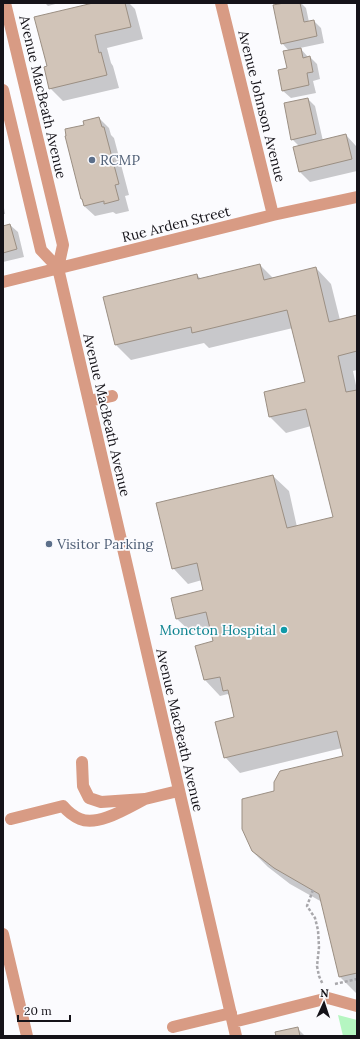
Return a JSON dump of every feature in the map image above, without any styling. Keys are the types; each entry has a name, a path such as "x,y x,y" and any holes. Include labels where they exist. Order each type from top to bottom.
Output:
{"street":[{"name":"Avenue MacBeath Avenue","path":"5,3 63,245 58,268 236,1036"},
{"name":"Avenue Johnson Avenue","path":"221,3 273,215"},
{"path":"26,91 4,93 41,250 58,268"},
{"name":"Rue Arden Street","path":"3,282 273,215 357,197"},
{"path":"89,401 112,396"},
{"path":"82,762 83,786 90,798 101,802 145,799 178,791"},
{"path":"11,819 63,806 71,814 82,820 92,821 104,819 145,799"},
{"path":"3,934 27,1036"},
{"path":"173,1027 232,1018 328,998 357,1006"}],"path":[{"path":"313,890 307,906 315,918 318,930 319,946 317,966 319,976 324,986"},
{"path":"330,985 357,979"}],"green space":[{"path":"338,1015 357,1020 357,1036 343,1036"}],"building":[{"path":"93,3 125,3 131,27 95,35 99,53 101,52 107,75 49,89 44,67 47,66 34,17"},
{"path":"300,3 304,22 314,20 317,36 281,44 273,5"},
{"path":"301,48 303,58 310,56 313,72 307,73 309,85 282,91 278,70 287,68 283,51"},
{"path":"308,98 316,134 291,140 284,103"},
{"name":"RCMP","path":"99,117 102,127 104,127 119,184 115,185 119,200 104,204 104,201 84,206 65,136 65,129 84,125 83,121"},
{"path":"346,134 352,159 299,172 293,147"},
{"path":"10,224 17,249 3,253 3,226"},
{"name":"Moncton Hospital","path":"260,264 264,280 316,267 329,322 357,315 357,351 338,356 346,392 357,390 357,973 339,977 319,894 274,868 252,851 242,829 242,799 274,791 274,782 280,771 343,756 337,731 224,758 215,722 234,717 228,690 223,691 220,677 204,680 195,646 213,641 206,612 176,619 171,598 203,590 197,563 172,569 156,503 273,475 287,528 333,517 306,409 269,417 264,392 305,382 287,310 192,333 191,327 115,345 103,297 197,274 198,279"},
{"path":"298,1027 300,1036 276,1036 275,1032"}],"place":[{"name":"RCMP","path":"92,160"},
{"name":"Visitor Parking","path":"49,544"},
{"name":"Moncton Hospital","path":"284,630"}]}
